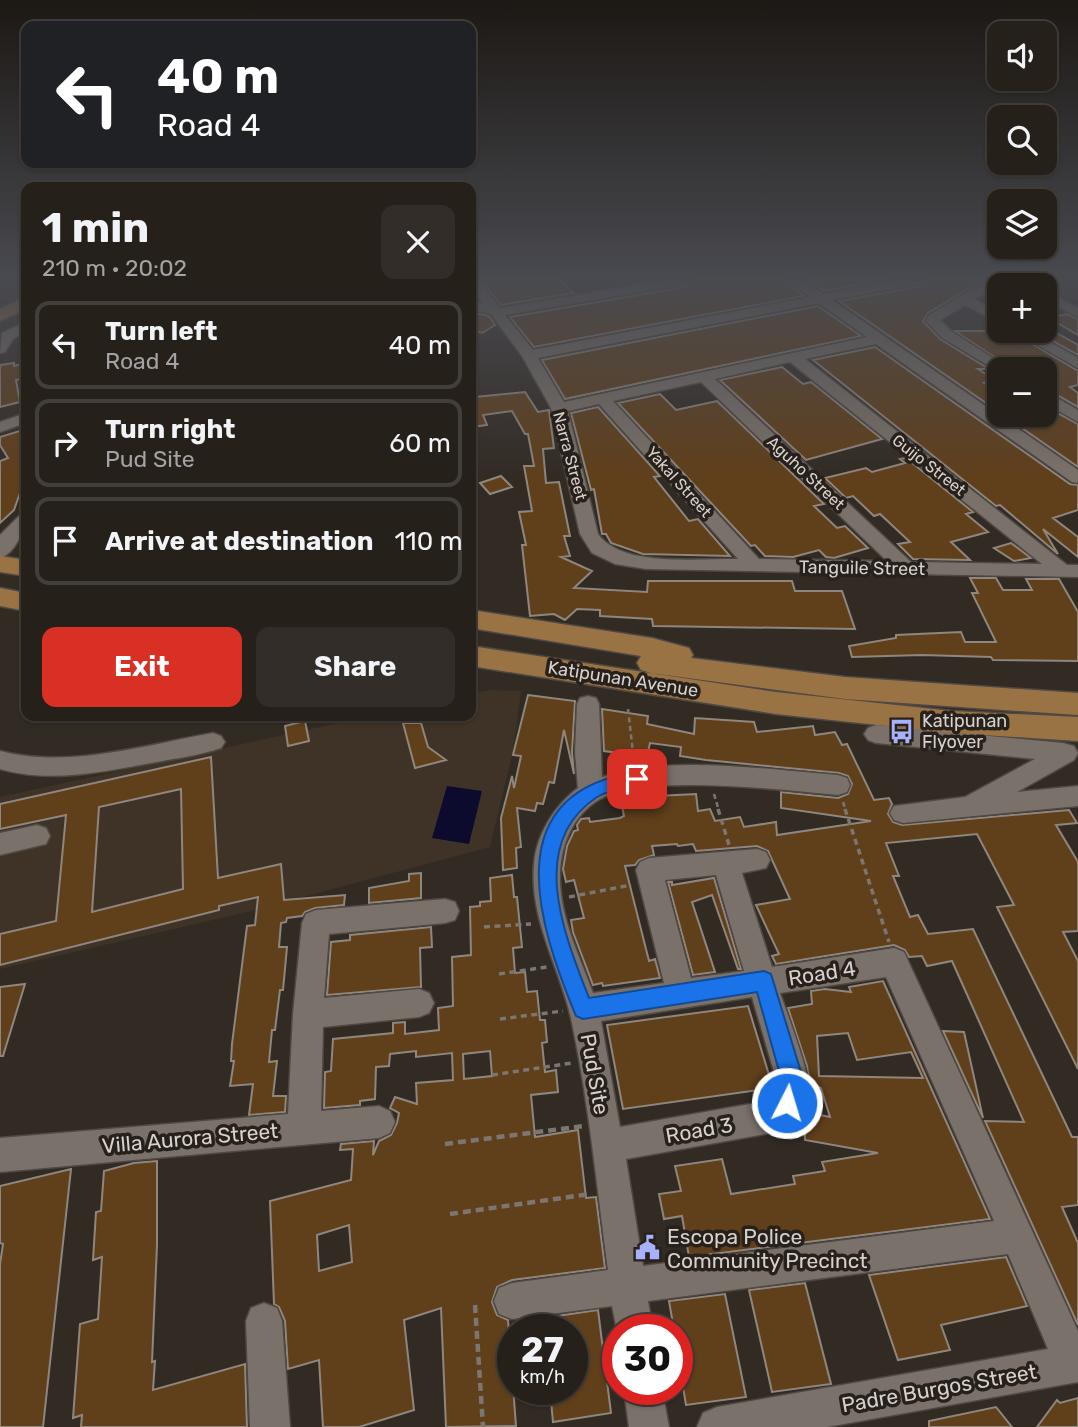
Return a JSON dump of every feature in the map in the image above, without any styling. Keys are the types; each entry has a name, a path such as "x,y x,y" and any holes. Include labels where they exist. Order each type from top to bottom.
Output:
{"main road":[{"path":"0,552 21,555"},
{"path":"0,564 21,567"},
{"name":"Katipunan Avenue","path":"476,621 652,648 773,691"},
{"name":"Katipunan Avenue","path":"476,638 1073,745"},
{"name":"Katipunan Avenue","path":"476,657 773,691"},
{"name":"Katipunan Avenue","path":"476,673 629,692 773,691 1078,704"}],"street":[{"name":"Narra Street","path":"524,347 559,408 589,534 599,549 622,560 646,563"},
{"path":"530,355 574,347"},
{"path":"559,408 844,347"},
{"path":"889,347 1078,478"},
{"path":"967,347 987,359"},
{"path":"1047,347 1078,364"},
{"name":"Guijo Street","path":"794,358 1070,571"},
{"name":"Aguho Street","path":"704,377 907,569"},
{"name":"Yakal Street","path":"602,398 756,567"},
{"path":"1057,403 1078,416"},
{"path":"0,427 21,420"},
{"path":"0,552 7,539 21,524"},
{"name":"Tanguile Street","path":"646,563 1070,571"},
{"path":"588,704 587,752 591,792"},
{"path":"876,734 1073,745"},
{"path":"0,760 8,764 57,768 213,742"},
{"path":"972,806 1073,745"},
{"name":"Pud Site","path":"632,1314 583,1009 550,911 547,860 555,835 567,813 591,792 614,783 637,779 710,778 838,785"},
{"path":"903,813 1078,796"},
{"path":"0,844 37,835"},
{"path":"681,994 649,870 757,860"},
{"name":"Road 3","path":"605,1135 776,1116 787,1103 793,1082 726,864"},
{"path":"304,1129 308,1014 316,923 445,911"},
{"path":"894,962 1075,1363"},
{"name":"Road 4","path":"583,1009 894,962"},
{"path":"308,1014 419,1003"},
{"name":"Villa Aurora Street","path":"0,1155 379,1122"},
{"path":"512,1301 628,1288 1018,1235"},
{"path":"264,1321 270,1427"},
{"name":"Padre Burgos Street","path":"718,1427 1075,1363"},
{"path":"645,1405 649,1427"}],"path":[{"path":"628,709 637,779"},
{"path":"710,778 732,856 726,864"},
{"path":"838,785 862,861 879,902 894,962"},
{"path":"484,927 502,928 650,881"},
{"path":"499,974 566,964"},
{"path":"500,1019 583,1009"},
{"path":"492,1074 593,1060"},
{"path":"445,1144 605,1135"},
{"path":"450,1214 614,1191"},
{"path":"475,1306 483,1427"}],"shaded area":[{"path":"490,690 521,691 513,751 490,847 243,913 0,969 0,797 348,721 476,721 476,693"},
{"path":"447,786 482,791 469,844 432,838"}],"building":[{"path":"611,347 811,347 565,399 542,360"},
{"path":"875,347 1070,484 1078,485 1078,510 1053,518 1078,537 1078,557 1043,529 1058,554 1000,505 996,506 813,360"},
{"path":"905,347 952,347 987,368 978,369 987,375 987,382 984,383 987,385 987,404"},
{"path":"978,347 1037,347 1055,357 994,357"},
{"path":"1063,347 1078,347 1078,355"},
{"path":"1057,358 1078,371 1078,385 1070,387 1078,393 1078,407 1057,395"},
{"path":"21,364 21,379 16,380 20,402 0,407 0,368 1,365"},
{"path":"782,367 803,384 811,382 882,439 806,460 720,380"},
{"path":"525,392 538,412 549,410 554,448 543,449 546,483 559,482 570,536 564,536 570,556 561,557 592,571 574,588 647,592 648,581 792,581 795,591 842,591 855,629 653,626 652,619 600,616 600,610 577,609 565,620 554,614 530,616 522,545 526,545 519,512 532,511 524,466 534,466 528,434 525,434 512,411 483,415 487,425 476,426 476,397"},
{"path":"660,394 676,410 717,401 824,504 814,506 837,528 845,526 868,548 834,558 826,557 819,550 793,557 765,556 755,545 751,546 618,403"},
{"path":"598,407 660,476 654,477 689,521 698,519 730,556 643,554 611,543 606,534 602,534 594,489 591,490 571,413"},
{"path":"1057,413 1078,424 1078,467 1020,427 1057,427"},
{"path":"21,431 21,490 14,510 0,523 0,461 8,458 0,445 0,437"},
{"path":"906,458 973,512 966,514 988,532 951,542 970,560 913,559 898,544 910,542 880,514 874,516 853,496 846,498 825,478 866,468 872,472 905,463 900,459"},
{"path":"501,476 512,487 490,494 480,483"},
{"path":"1011,543 1031,558 1014,561 994,548"},
{"path":"970,578 996,578 1003,590 1032,590 1026,579 1059,579 1078,612 1078,661 993,660 991,657 922,655 852,657 849,646 896,638 896,635 961,632 965,642 996,642 972,593 978,593"},
{"path":"528,695 575,701 572,752 574,774 564,730 554,783 549,782 543,804 537,803 535,811 517,808 521,847 516,848 517,868 503,870 501,818 512,776 514,788 521,756 513,755"},
{"path":"602,709 648,716 647,724 694,734 695,718 754,722 757,732 813,726 815,735 835,732 842,745 847,744 874,800 889,798 892,804 888,814 893,822 902,825 1069,810 1077,823 1056,825 1078,862 1078,931 1063,932 1078,961 1078,1069 997,907 1014,905 977,834 886,843 899,876 893,876 910,917 918,915 928,934 973,929 1072,1137 1078,1137 1078,1205 1062,1207 1078,1243 1078,1325 985,1121 1024,1122 952,961 927,966 922,956 909,957 905,950 894,945 776,964 772,956 779,954 756,905 790,899 768,851 757,846 696,851 693,844 677,844 652,846 654,855 639,860 635,865 625,866 649,961 655,959 660,978 593,985 571,920 584,918 574,880 566,882 563,869 567,846 574,831 578,830 577,825 581,819 589,818 590,822 620,818 624,816 621,802 638,800 637,797 696,794 698,811 710,809 715,821 740,817 744,827 776,822 777,835 871,821 781,808 781,792 838,798 848,794 852,784 848,776 839,773 680,756 681,747 650,743 645,765 637,766 634,755 604,751"},
{"path":"305,721 309,741 288,746 285,726"},
{"path":"403,723 421,723 428,747 446,760 415,768"},
{"path":"211,757 218,878 281,864 284,900 345,895 344,905 315,908 302,916 287,918 286,922 281,923 279,947 287,947 283,990 280,990 275,1030 272,1030 269,1062 277,1061 273,1096 286,1096 285,1112 249,1115 253,1084 230,1086 234,1061 231,1061 232,1044 247,926 255,925 258,897 219,906 219,910 0,965 0,934 56,921 66,815 0,829 0,804","holes":["181,789 183,889 92,912 99,807"]},
{"path":"421,873 421,898 369,903 369,888 409,881 409,874"},
{"path":"512,875 522,947 513,948 515,973 525,972 527,992 537,991 540,1020 545,1020 547,1042 542,1043 545,1072 556,1070 558,1092 531,1095 535,1137 578,1130 586,1198 596,1197 605,1268 512,1280 497,1287 492,1302 497,1315 497,1405 514,1405 516,1426 446,1427 441,1308 404,1320 414,1410 359,1427 323,1427 319,1360 288,1369 285,1321 279,1307 274,1304 270,1201 351,1180 353,1149 340,1150 341,1144 374,1141 373,1155 379,1141 391,1135 397,1123 399,1113 390,1108 395,1097 417,1104 416,1083 453,1080 452,1053 416,1057 416,1051 390,1054 389,1066 376,1067 375,1099 360,1101 360,1105 324,1108 325,1072 331,1071 333,1039 393,1033 393,1023 405,1022 405,1034 439,1030 438,1008 453,1006 452,957 471,955 470,907 491,901 490,878","holes":["490,1051 492,1076 464,1079 463,1054","349,1225 352,1262 319,1271 317,1235"]},
{"path":"714,878 741,969 738,969 712,895 692,902 715,972 693,975 668,882 672,882 672,885"},
{"path":"431,927 432,947 420,948 421,987 327,995 331,942 350,940 350,935"},
{"path":"883,981 990,1219 689,1257 682,1216 664,1219 659,1194 681,1191 675,1166 722,1159 731,1194 795,1184 793,1176 825,1171 822,1162 878,1153 805,1140 804,1112 830,1117 821,1088 810,1085 807,1066 788,1008 812,1004 811,991 825,989 851,992 849,987","holes":["848,1033 857,1060 911,1052 923,1078 819,1076 817,1036"]},
{"path":"25,984 3,1056 0,1056 0,987"},
{"path":"748,1006 773,1088 623,1109 607,1025"},
{"path":"943,1031 964,1032 983,1118"},
{"path":"157,1161 153,1390 245,1364 247,1427 81,1427 82,1415 73,1418 80,1324 98,1319 102,1257 93,1260 96,1212 101,1211 104,1171 134,1163"},
{"path":"71,1169 43,1427 0,1427 0,1264 3,1244 0,1243 0,1186"},
{"path":"1006,1257 1027,1306 941,1325 950,1350 898,1360 869,1275"},
{"path":"805,1283 831,1384 772,1392 749,1290"},
{"path":"725,1294 746,1397 693,1404 693,1314 671,1314 669,1301"},
{"path":"598,1310 602,1342 602,1405 610,1405 611,1413 553,1422 551,1405 588,1405 588,1314 570,1314"},
{"path":"1078,1398 1078,1427 1037,1427 1057,1400 1060,1403"},
{"path":"996,1407 1012,1427 929,1427 929,1421"}],"place":[{"name":"Katipunan Flyover","path":"902,731"},
{"name":"Escopa Police Community Precinct","path":"647,1248"}],"route":[{"path":"637,779 614,783 591,792 567,813 555,835 547,860 548,901 556,938 583,1009 764,981 793,1082 787,1103"}]}
